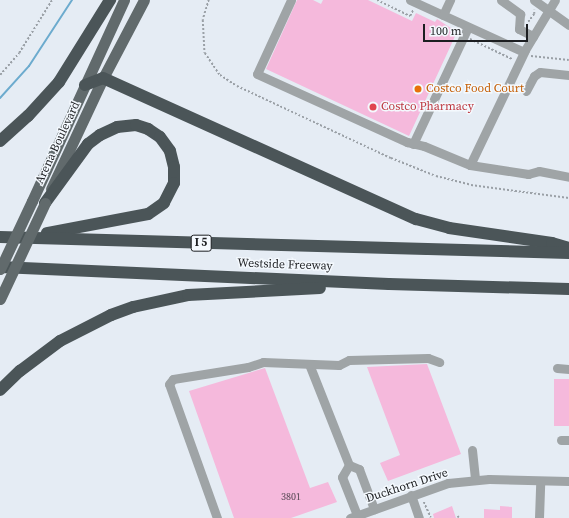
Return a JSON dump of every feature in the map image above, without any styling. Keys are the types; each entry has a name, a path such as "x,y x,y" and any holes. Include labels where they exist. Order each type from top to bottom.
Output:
{"highway":[{"path":"0,141 28,116 59,82 110,0"},
{"path":"85,85 103,78 416,219 449,228 552,243 569,248"},
{"path":"22,237 148,214 164,203 174,183 174,167 170,151 160,137 148,129 136,125 117,127 100,135 88,144 45,203"},
{"name":"Westside Freeway","path":"0,237 569,253"},
{"name":"Westside Freeway","path":"2,268 390,284 569,289"},
{"path":"0,390 20,371 60,341 111,315 141,305 188,295 390,284"}],"main road":[{"name":"Arena Boulevard","path":"2,268 124,0"},
{"name":"Arena Boulevard","path":"0,299 103,78 144,0"}],"street":[{"path":"292,0 257,74 413,144 424,146 470,165 528,174 548,172 555,176 569,177"},
{"path":"410,0 528,54"},
{"path":"443,15 450,0"},
{"path":"500,0 520,14 519,29 533,36"},
{"path":"470,165 519,62 528,54 533,36 555,0"},
{"path":"532,2 548,10 569,25"},
{"path":"413,144 468,27"},
{"path":"526,91 534,76 540,72 569,75"},
{"path":"217,518 170,381 248,367 263,362 339,365 349,360 428,358 439,362"},
{"path":"309,364 349,465 359,469 374,509"},
{"path":"557,368 569,369"},
{"path":"472,450 475,480"},
{"path":"349,465 342,477 353,517"},
{"name":"Duckhorn Drive","path":"353,517 448,483 475,480 540,480 569,482"},
{"path":"538,518 540,480"},
{"path":"411,495 419,518"}],"path":[{"path":"0,75 19,53 52,0"},
{"path":"209,0 203,20 205,52 220,75 237,86 391,158 436,176 471,185 569,198"},
{"path":"377,0 410,16 413,9 420,12"},
{"path":"522,31 534,14 532,2"},
{"path":"464,36 527,65 528,54 535,49"},
{"path":"528,54 569,60"},
{"path":"424,502 430,518"}],"building":[{"path":"297,0 313,0 321,4 323,0 368,0 412,21 416,13 435,22 437,19 457,32 409,136 266,69"},
{"path":"427,364 461,454 388,481 380,463 400,455 367,367"},
{"path":"265,368 310,488 328,482 337,502 291,518 234,518 189,391"},
{"path":"554,379 569,379 569,426 554,426"},
{"path":"452,506 456,518 434,518 433,514"},
{"path":"500,506 512,507 512,518 484,518 484,509 500,510"}],"waterway":[{"path":"0,98 29,66 72,0"}],"place":[{"name":"Costco Food Court","path":"418,89"},
{"name":"Costco Pharmacy","path":"373,107"}]}
